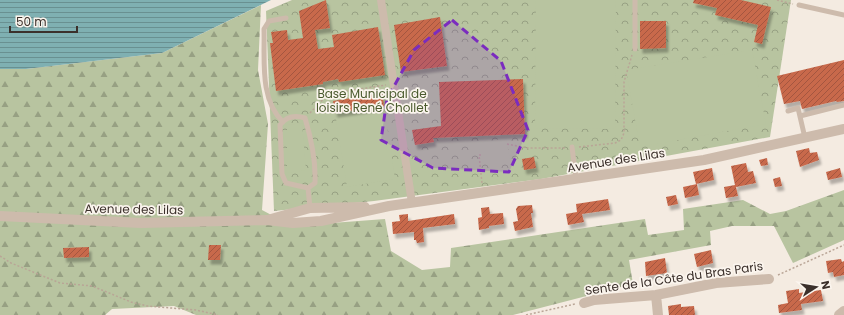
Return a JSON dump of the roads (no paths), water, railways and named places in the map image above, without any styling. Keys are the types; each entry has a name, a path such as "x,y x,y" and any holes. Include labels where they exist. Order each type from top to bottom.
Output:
{"street":[{"path":"381,0 412,203"},
{"name":"Avenue des Lilas","path":"0,216 141,223 267,220 293,223 317,221 389,206 704,160 844,129"},
{"name":"Avenue des Lilas","path":"267,220 314,208 389,206"},
{"path":"314,208 317,221"},
{"name":"Sente de la Côte du Bras Paris","path":"584,303 656,295 716,283 769,279"},
{"path":"656,295 658,315"},
{"path":"839,315 844,311"}],"lane":[{"path":"635,0 635,49"},
{"path":"799,5 844,16"},
{"path":"282,122 272,109 266,88 264,29 269,21 286,18"},
{"path":"800,116 844,105"},
{"path":"788,111 798,108 805,138"},
{"path":"299,116 305,118 315,174 315,183 308,188 286,183 282,174 280,138 280,125 282,122 284,120 299,116"},
{"path":"572,148 576,179"},
{"path":"308,188 314,208"}],"water":[{"path":"0,0 271,0 162,53 26,69 0,69"}],"park label":[{"name":"Base Municipal de loisirs René Chollet","path":"372,100"}]}
